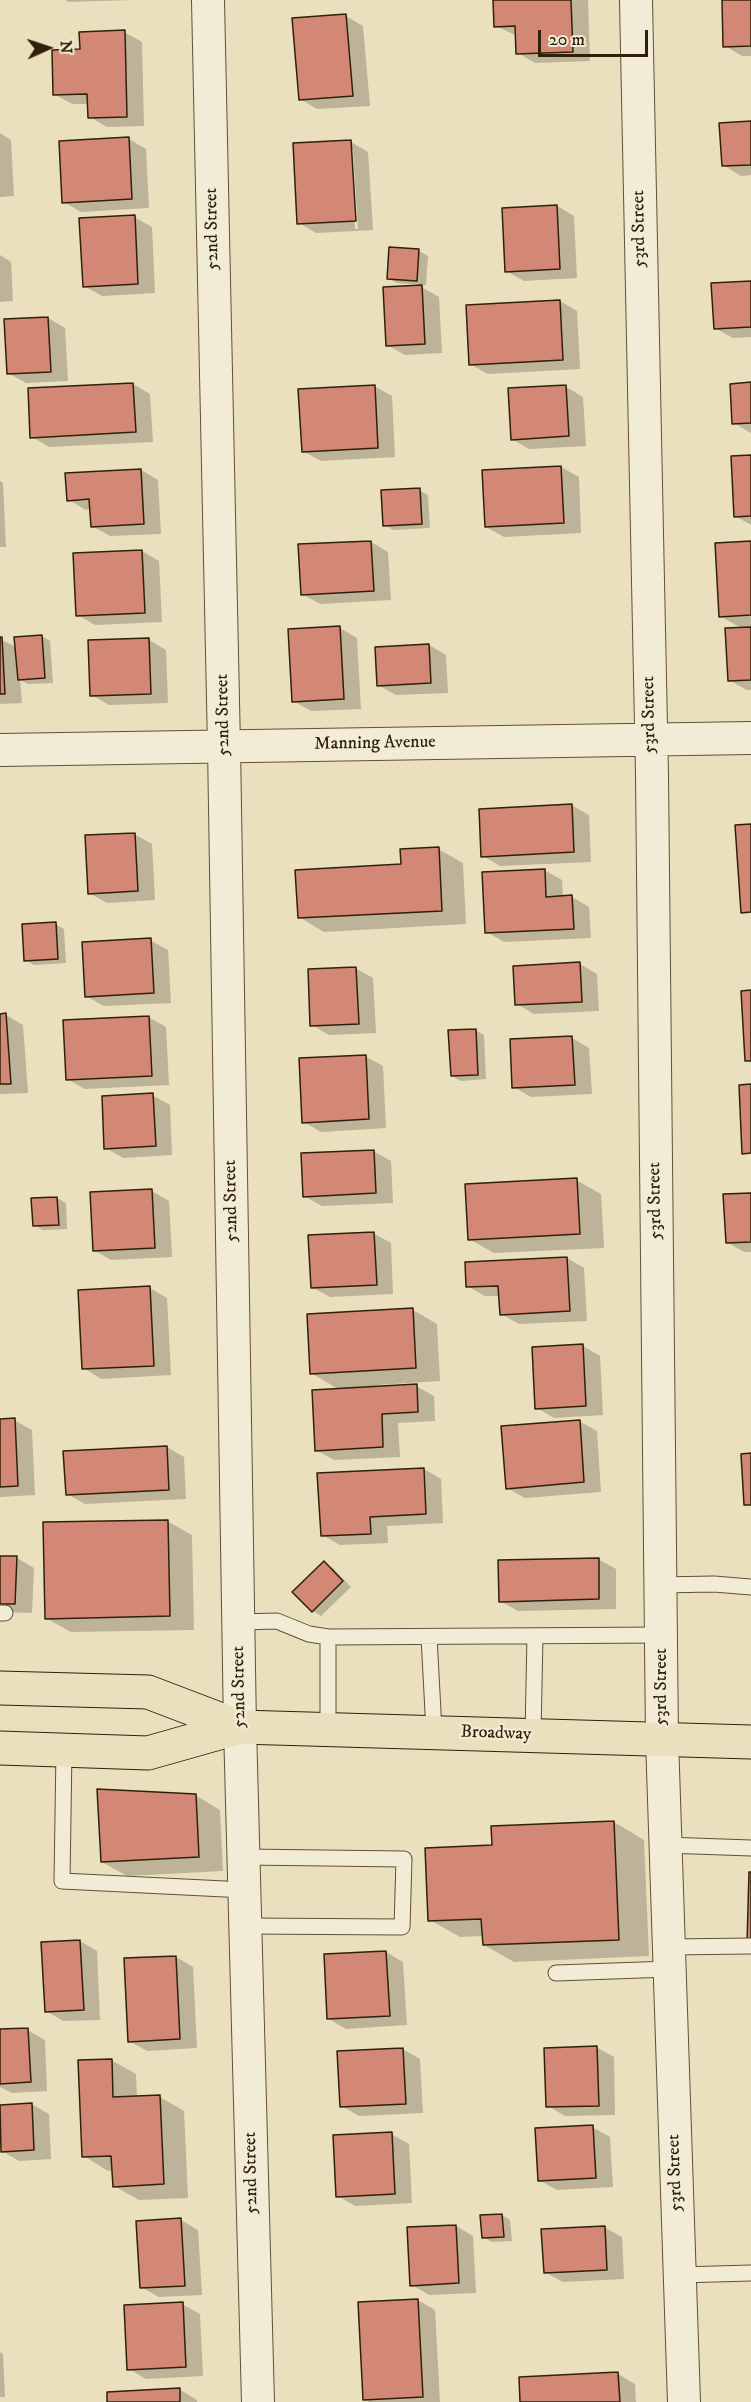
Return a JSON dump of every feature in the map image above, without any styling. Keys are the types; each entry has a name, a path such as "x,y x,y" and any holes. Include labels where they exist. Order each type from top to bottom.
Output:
{"main road":[{"name":"Broadway","path":"0,1688 147,1692 240,1727"},
{"name":"Broadway","path":"0,1748 148,1753 240,1727 751,1742"}],"street":[{"name":"52nd Street","path":"208,0 224,746 240,1727 258,2402"},
{"name":"53rd Street","path":"636,0 651,739 662,1739 684,2402"},
{"name":"Manning Avenue","path":"0,750 751,738"}],"lane":[{"path":"660,1585 714,1584 751,1587"},
{"path":"239,1622 277,1621 309,1634 328,1637 662,1635"},
{"path":"533,1735 535,1636"},
{"path":"328,1637 328,1729"},
{"path":"429,1637 434,1731"},
{"path":"64,1750 62,1881 245,1890"},
{"path":"666,1845 751,1848"},
{"path":"244,1857 404,1859 402,1927 246,1926"},
{"path":"556,1973 751,1946"},
{"path":"680,2275 751,2273"}],"building":[{"path":"493,0 571,0 573,52 516,54 515,26 494,27"},
{"path":"722,0 751,0 751,46 723,47"},
{"path":"346,14 353,96 299,100 292,18"},
{"path":"125,30 127,117 88,118 87,94 53,95 52,50 80,49 79,32"},
{"path":"751,121 751,165 722,166 719,123"},
{"path":"129,137 132,199 62,203 59,141"},
{"path":"351,140 356,221 297,224 293,143"},
{"path":"557,205 560,269 505,272 502,208"},
{"path":"135,215 138,284 83,287 79,218"},
{"path":"389,247 419,249 417,281 387,279"},
{"path":"751,281 751,327 714,329 711,283"},
{"path":"422,285 425,344 386,346 383,287"},
{"path":"560,300 563,360 469,365 466,305"},
{"path":"48,317 51,372 7,374 4,319"},
{"path":"751,382 751,423 732,424 730,384"},
{"path":"133,383 136,432 30,438 28,388"},
{"path":"375,385 378,448 302,452 298,389"},
{"path":"566,385 569,436 511,440 508,388"},
{"path":"751,455 751,516 734,517 731,456"},
{"path":"561,466 564,523 485,527 482,470"},
{"path":"141,469 144,524 91,527 89,499 67,501 65,473"},
{"path":"420,488 422,524 383,526 381,490"},
{"path":"371,541 374,591 301,595 298,544"},
{"path":"751,541 751,615 719,617 715,543"},
{"path":"142,550 145,613 76,616 73,553"},
{"path":"340,626 344,699 292,702 288,629"},
{"path":"751,627 751,680 728,681 725,628"},
{"path":"42,635 45,678 18,680 14,637"},
{"path":"0,637 2,637 5,694 0,694"},
{"path":"149,638 151,694 90,696 88,640"},
{"path":"429,644 431,683 377,686 375,647"},
{"path":"572,804 574,852 481,857 479,809"},
{"path":"751,824 751,912 741,913 735,825"},
{"path":"135,833 138,891 88,894 85,835"},
{"path":"439,847 442,911 298,918 295,870 401,864 400,849"},
{"path":"545,869 546,897 572,895 574,929 485,933 482,872"},
{"path":"56,922 58,959 24,961 22,924"},
{"path":"151,938 154,993 85,997 82,942"},
{"path":"580,962 582,1002 515,1005 513,966"},
{"path":"356,967 359,1024 310,1026 308,969"},
{"path":"751,990 751,1061 745,1061 741,991"},
{"path":"6,1013 11,1084 0,1084 0,1014"},
{"path":"149,1016 152,1076 66,1080 63,1020"},
{"path":"476,1029 478,1075 451,1076 448,1030"},
{"path":"572,1036 575,1085 512,1088 510,1039"},
{"path":"366,1055 369,1119 302,1123 299,1058"},
{"path":"751,1084 751,1153 742,1154 739,1085"},
{"path":"153,1093 156,1146 104,1149 102,1096"},
{"path":"374,1150 376,1193 303,1197 301,1153"},
{"path":"577,1178 580,1234 468,1240 465,1184"},
{"path":"152,1189 155,1248 93,1251 90,1192"},
{"path":"751,1193 751,1242 726,1243 723,1194"},
{"path":"57,1197 59,1225 33,1226 31,1198"},
{"path":"374,1232 377,1285 311,1288 308,1235"},
{"path":"567,1257 570,1311 500,1315 498,1286 466,1287 465,1262"},
{"path":"150,1286 154,1366 82,1369 78,1290"},
{"path":"413,1308 416,1368 310,1374 307,1314"},
{"path":"583,1344 586,1406 535,1409 532,1347"},
{"path":"417,1384 418,1412 382,1414 383,1447 315,1451 312,1390"},
{"path":"15,1418 18,1486 0,1487 0,1419"},
{"path":"580,1420 584,1482 506,1489 501,1426"},
{"path":"167,1446 169,1490 66,1495 63,1451"},
{"path":"751,1453 751,1505 744,1505 741,1454"},
{"path":"424,1468 426,1514 370,1517 371,1534 321,1536 317,1473"},
{"path":"168,1520 170,1616 45,1619 43,1522"},
{"path":"0,1556 17,1556 15,1604 0,1604"},
{"path":"599,1558 599,1599 499,1602 498,1560"},
{"path":"324,1561 343,1581 312,1612 292,1592"},
{"path":"97,1789 196,1794 199,1857 101,1862"},
{"path":"614,1821 619,1940 483,1945 481,1919 428,1921 425,1848 492,1845 491,1826"},
{"path":"749,1872 751,1872 751,1943 747,1943"},
{"path":"80,1940 84,2010 45,2012 41,1942"},
{"path":"386,1951 390,2016 327,2019 324,1954"},
{"path":"176,1956 180,2039 128,2042 124,1958"},
{"path":"28,2028 31,2082 0,2084 0,2029"},
{"path":"597,2046 599,2106 546,2107 544,2048"},
{"path":"403,2048 406,2104 340,2107 337,2051"},
{"path":"112,2059 113,2097 160,2095 164,2184 113,2187 111,2156 82,2157 78,2060"},
{"path":"32,2103 34,2150 1,2152 0,2105"},
{"path":"593,2125 596,2178 538,2181 535,2128"},
{"path":"392,2132 395,2194 336,2197 333,2135"},
{"path":"502,2214 504,2237 482,2238 480,2215"},
{"path":"181,2218 185,2286 140,2288 136,2221"},
{"path":"456,2225 459,2283 410,2286 407,2227"},
{"path":"605,2226 607,2270 544,2273 541,2229"},
{"path":"418,2299 423,2397 363,2400 358,2302"},
{"path":"183,2302 186,2367 127,2370 124,2305"},
{"path":"618,2372 620,2402 520,2402 519,2377"},
{"path":"180,2388 180,2402 107,2402 107,2392"}]}
